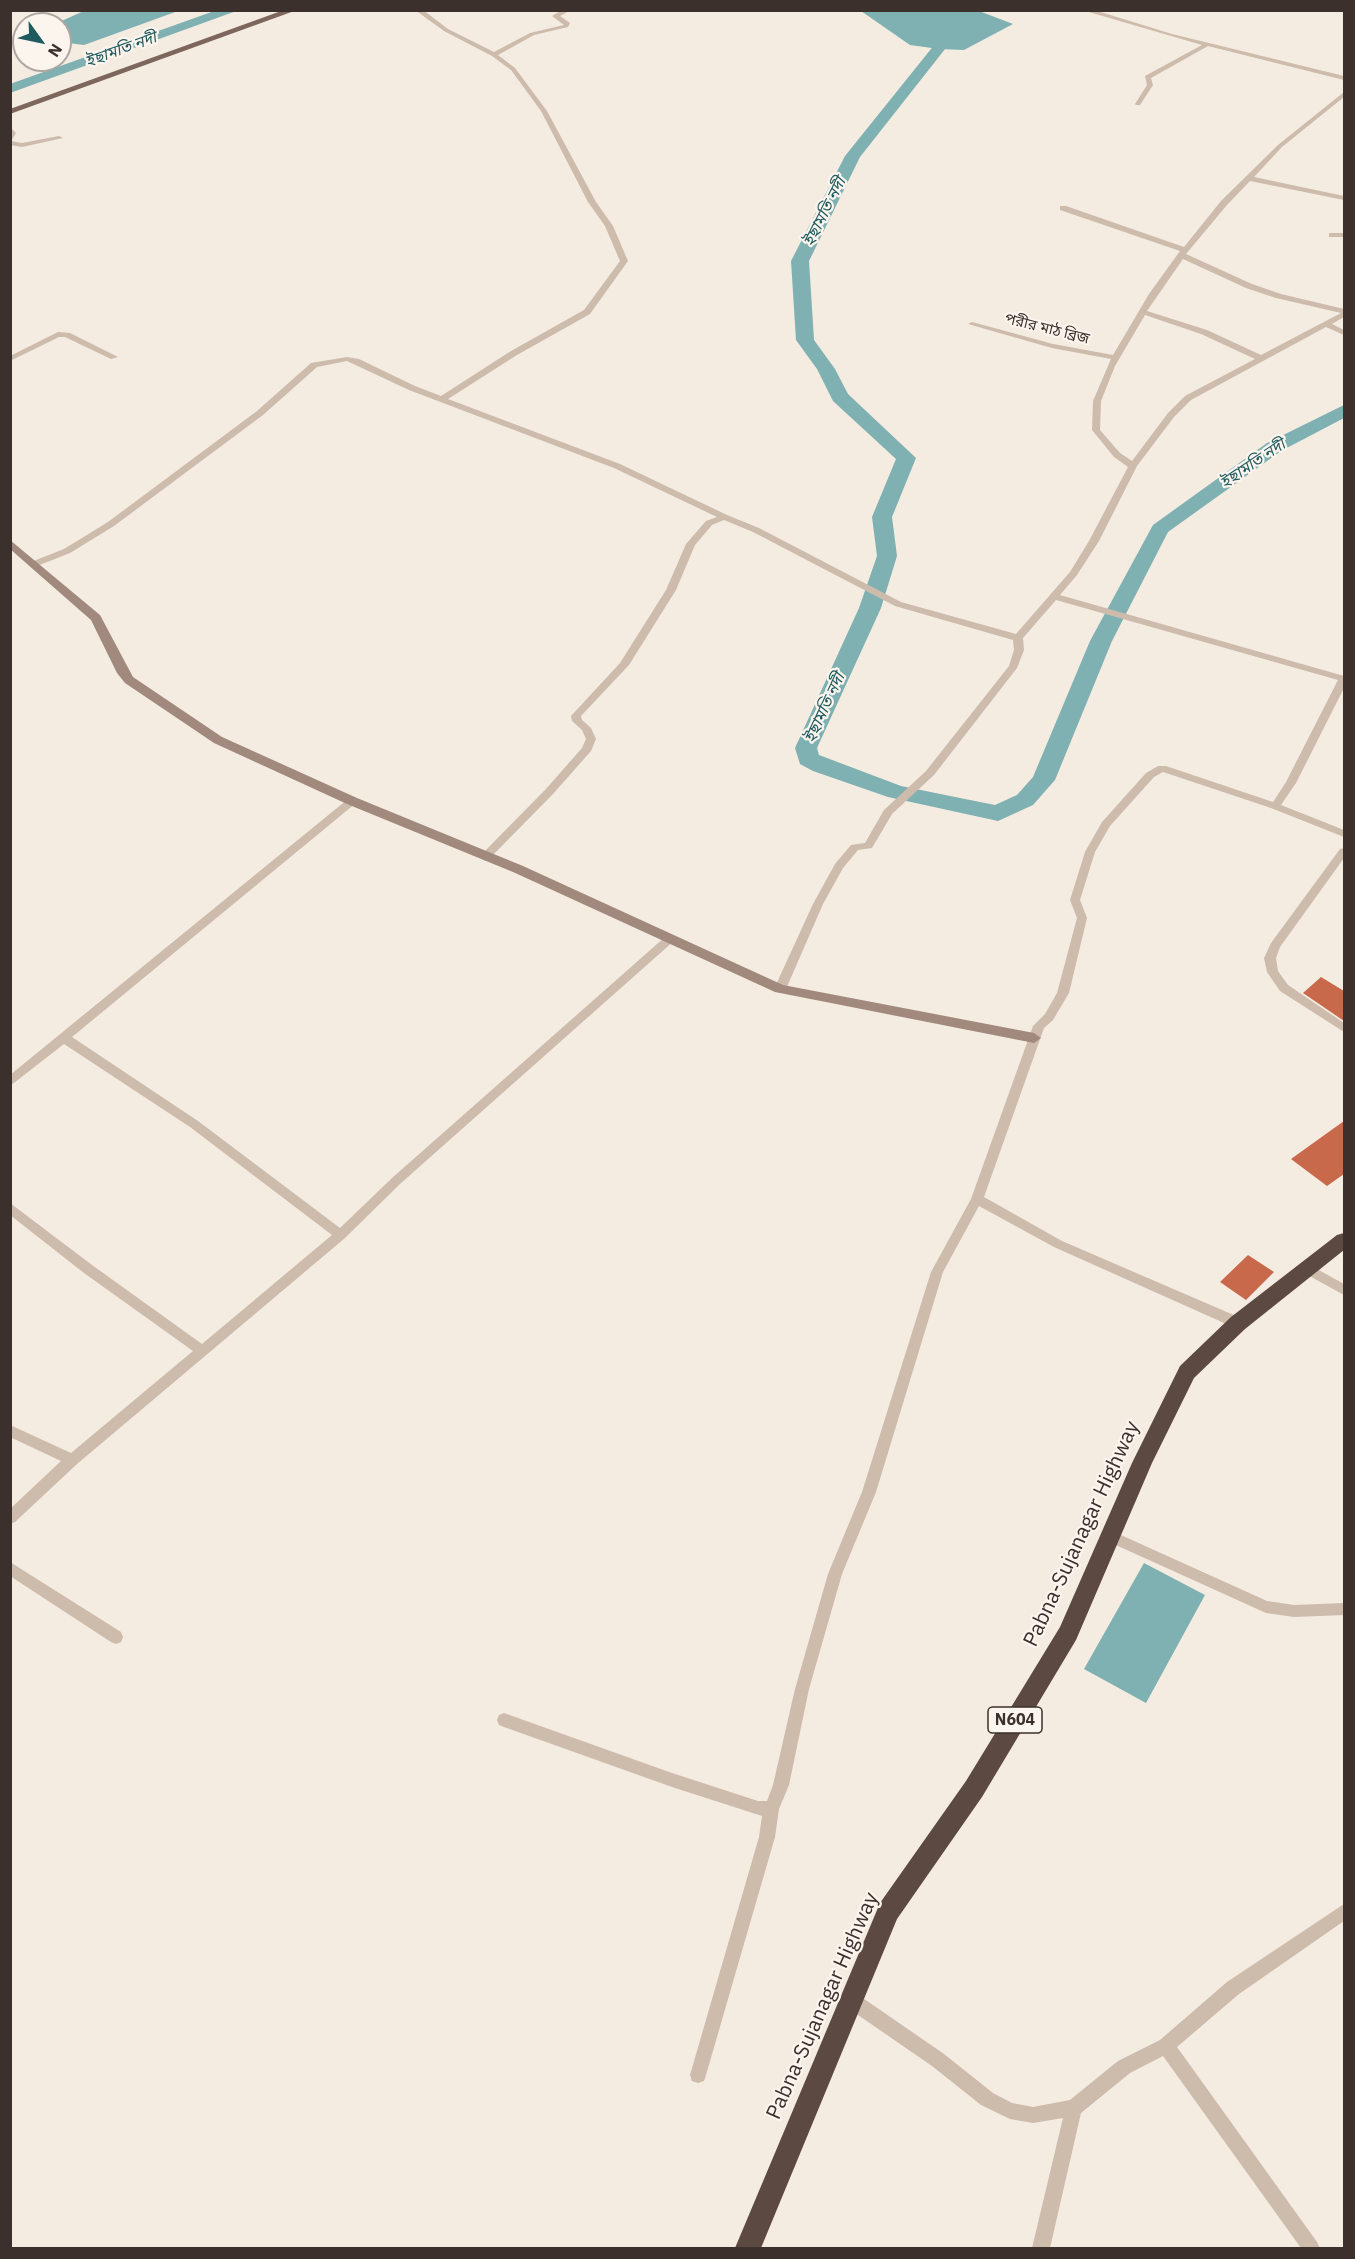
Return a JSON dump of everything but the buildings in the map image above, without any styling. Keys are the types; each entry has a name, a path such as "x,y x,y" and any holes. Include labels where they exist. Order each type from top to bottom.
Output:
{"highway":[{"name":"Pabna-Sujanagar Highway","path":"748,2248 888,1911 974,1789 1068,1633 1112,1537 1142,1463 1187,1372 1238,1323 1344,1240"}],"main road":[{"path":"10,112 293,10"}],"street":[{"path":"418,10 446,30 513,69 543,111 592,202 609,226 624,261 588,312 504,359 442,399"},
{"path":"494,56 509,45 532,34 566,26 568,24 555,16 568,10"},
{"path":"1085,10 1344,78"},
{"path":"1138,104 1150,85 1147,77 1208,44"},
{"path":"1133,466 1117,455 1096,430 1097,401 1116,358 1143,312 1183,253 1248,178 1280,146 1344,94"},
{"path":"10,129 10,141 22,145 59,138"},
{"path":"1248,178 1344,198"},
{"path":"1063,208 1183,253 1249,286 1344,313"},
{"path":"1332,235 1344,235"},
{"path":"1143,312 1204,332 1260,358"},
{"path":"780,989 818,904 839,866 855,847 868,846 888,812 930,773 1014,666 1019,650 1018,638 1074,573 1094,541 1133,466 1171,415 1188,398 1344,313"},
{"name":"পরীর মাঠ ব্রিজ","path":"972,324 1052,346 1116,358"},
{"path":"1327,324 1344,333"},
{"path":"10,359 58,334 67,335 114,357"},
{"path":"34,564 67,551 111,524 260,413 314,364 347,359 356,361 412,388 607,462 756,530 897,604 1018,638"},
{"path":"485,857 549,792 587,749 591,739 586,728 577,721 576,716 624,665 671,590 691,544 709,523 724,517"},
{"path":"10,543 96,618 123,673 129,680 218,740 352,801 518,869 780,989 1034,1038"},
{"path":"1054,596 1344,679 1291,783 1275,806"},
{"path":"698,2075 767,1837 771,1809 781,1785 802,1689 835,1574 869,1492 937,1272 977,1199 1039,1026 1049,1017 1063,993 1082,918 1076,900 1090,852 1106,824 1150,775 1162,768 1275,806 1344,834"},
{"path":"10,1082 66,1039 352,801"},
{"path":"1344,851 1275,946 1270,958 1273,972 1284,988 1344,1028"},
{"path":"10,1518 72,1460 341,1235 396,1181 669,939"},
{"path":"66,1039 194,1124 341,1235"},
{"path":"977,1199 1058,1244 1238,1323"},
{"path":"10,1208 88,1269 202,1351"},
{"path":"1308,1269 1344,1290"},
{"path":"10,1430 72,1460"},
{"path":"1112,1537 1266,1607 1294,1611 1344,1609"},
{"path":"10,1568 116,1637"},
{"path":"504,1720 683,1784 758,1808 771,1809"},
{"path":"851,2000 938,2060 987,2099 1010,2111 1033,2115 1074,2108 1124,2067 1167,2046 1233,1988 1344,1912"},
{"path":"1167,2046 1311,2248"},
{"path":"1041,2248 1074,2108"}],"water":[{"path":"86,10 178,10 84,45 72,44 72,16"},
{"path":"861,11 979,11 1013,24 964,50 939,49 910,45"},
{"path":"1144,1563 1205,1595 1146,1703 1084,1669"}],"waterway":[{"name":"ইছামতি নদী","path":"10,89 232,10"},
{"name":"ইছামতি নদী","path":"917,10 928,17 942,36 942,44 853,156 800,261 805,340 826,369 840,397 906,458 882,517 887,556 870,608 806,748 808,759 821,766 896,792 965,807 998,813 1025,800 1043,780 1101,641 1160,529 1274,447 1344,411"}]}
